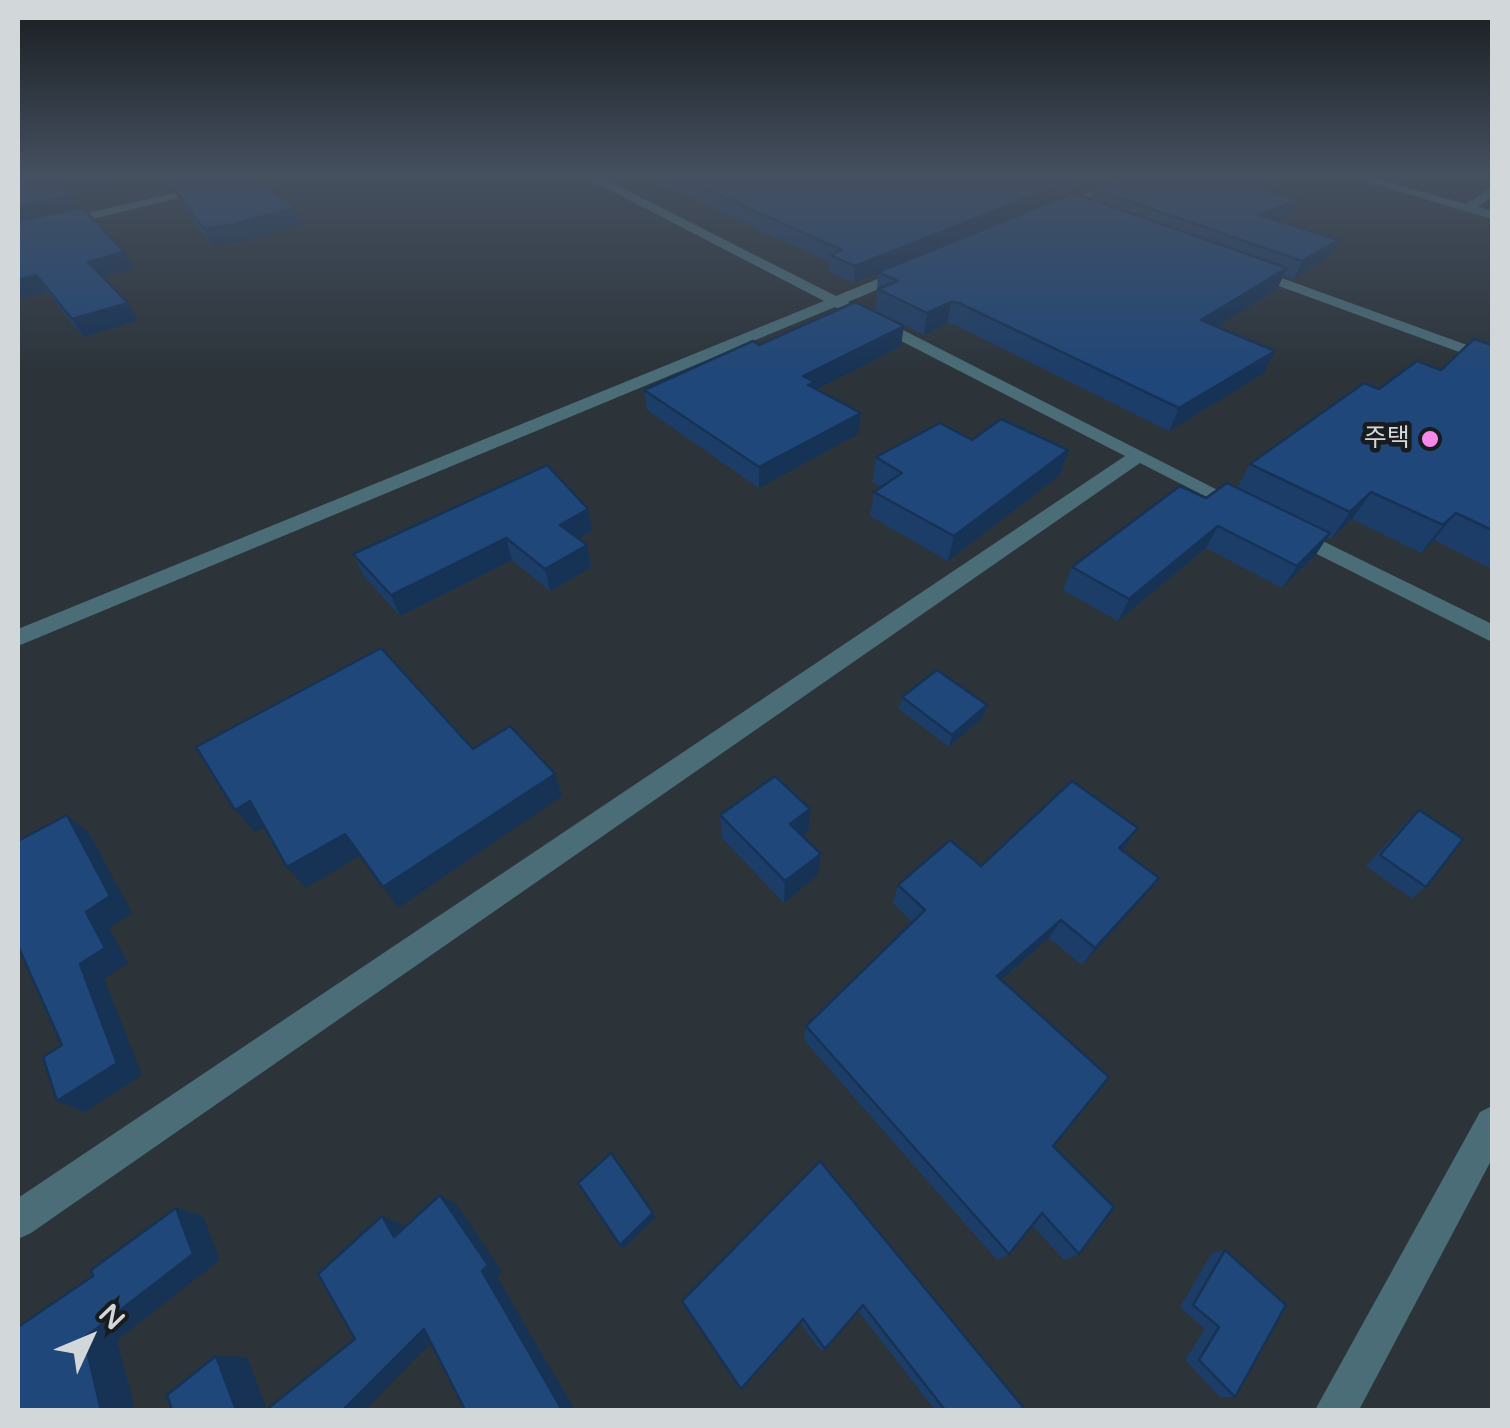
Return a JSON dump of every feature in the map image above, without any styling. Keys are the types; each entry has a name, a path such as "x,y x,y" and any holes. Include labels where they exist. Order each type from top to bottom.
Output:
{"street":[{"path":"719,241 1262,518"},
{"path":"18,638 927,264"},
{"path":"1235,265 1492,359"},
{"path":"18,1220 1138,456"},
{"path":"1280,527 1492,634"},
{"path":"1336,1410 1492,1124"}],"building":[{"path":"18,241 113,241 124,252 88,262 128,303 72,319 36,275 18,280"},
{"path":"821,241 919,241 855,266 830,255 842,250"},
{"path":"955,241 1209,241 1287,268 1201,320 1275,351 1179,408 959,303 951,302 927,313 878,289 898,281 878,272"},
{"path":"1243,241 1337,241 1302,261"},
{"path":"855,302 904,326 803,376 814,382 808,385 861,413 759,467 644,390 753,341 759,345"},
{"path":"1474,339 1492,345 1492,530 1456,513 1443,525 1371,492 1350,512 1250,464 1364,383 1379,389 1417,361 1441,370"},
{"path":"1001,419 1068,450 954,536 874,492 902,473 876,457 940,423 972,440"},
{"path":"547,465 588,509 560,525 587,545 545,569 506,538 391,595 353,554"},
{"path":"1227,483 1330,533 1297,566 1218,526 1129,599 1072,567 1180,486 1206,498"},
{"path":"381,648 473,749 510,726 555,774 383,887 345,834 287,867 250,801 235,810 196,747"},
{"path":"937,670 987,705 952,735 902,697"},
{"path":"775,776 810,809 790,824 821,854 785,881 720,815"},
{"path":"1072,781 1138,828 1119,848 1159,878 1095,948 1061,920 997,976 1109,1077 1053,1146 1114,1207 1079,1254 1042,1213 1009,1254 806,1026 925,910 898,885 950,840 981,866"},
{"path":"1419,810 1463,839 1426,887 1380,855"},
{"path":"67,815 110,896 86,912 105,948 80,964 117,1063 57,1101 43,1057 62,1045 18,946 18,841"},
{"path":"611,1153 653,1213 620,1245 578,1183"},
{"path":"820,1161 1023,1407 1020,1410 945,1410 863,1305 825,1349 803,1319 741,1389 682,1301"},
{"path":"440,1195 488,1265 482,1271 562,1410 465,1410 424,1329 343,1410 266,1410 355,1339 318,1274 382,1216 394,1237"},
{"path":"176,1208 193,1254 84,1338 101,1410 18,1410 18,1327 93,1276 91,1270"},
{"path":"1225,1250 1286,1305 1235,1397 1199,1360 1219,1327 1193,1305"},
{"path":"216,1356 236,1410 172,1410 167,1395"}],"place":[{"name":"주택","path":"1430,439"}]}
